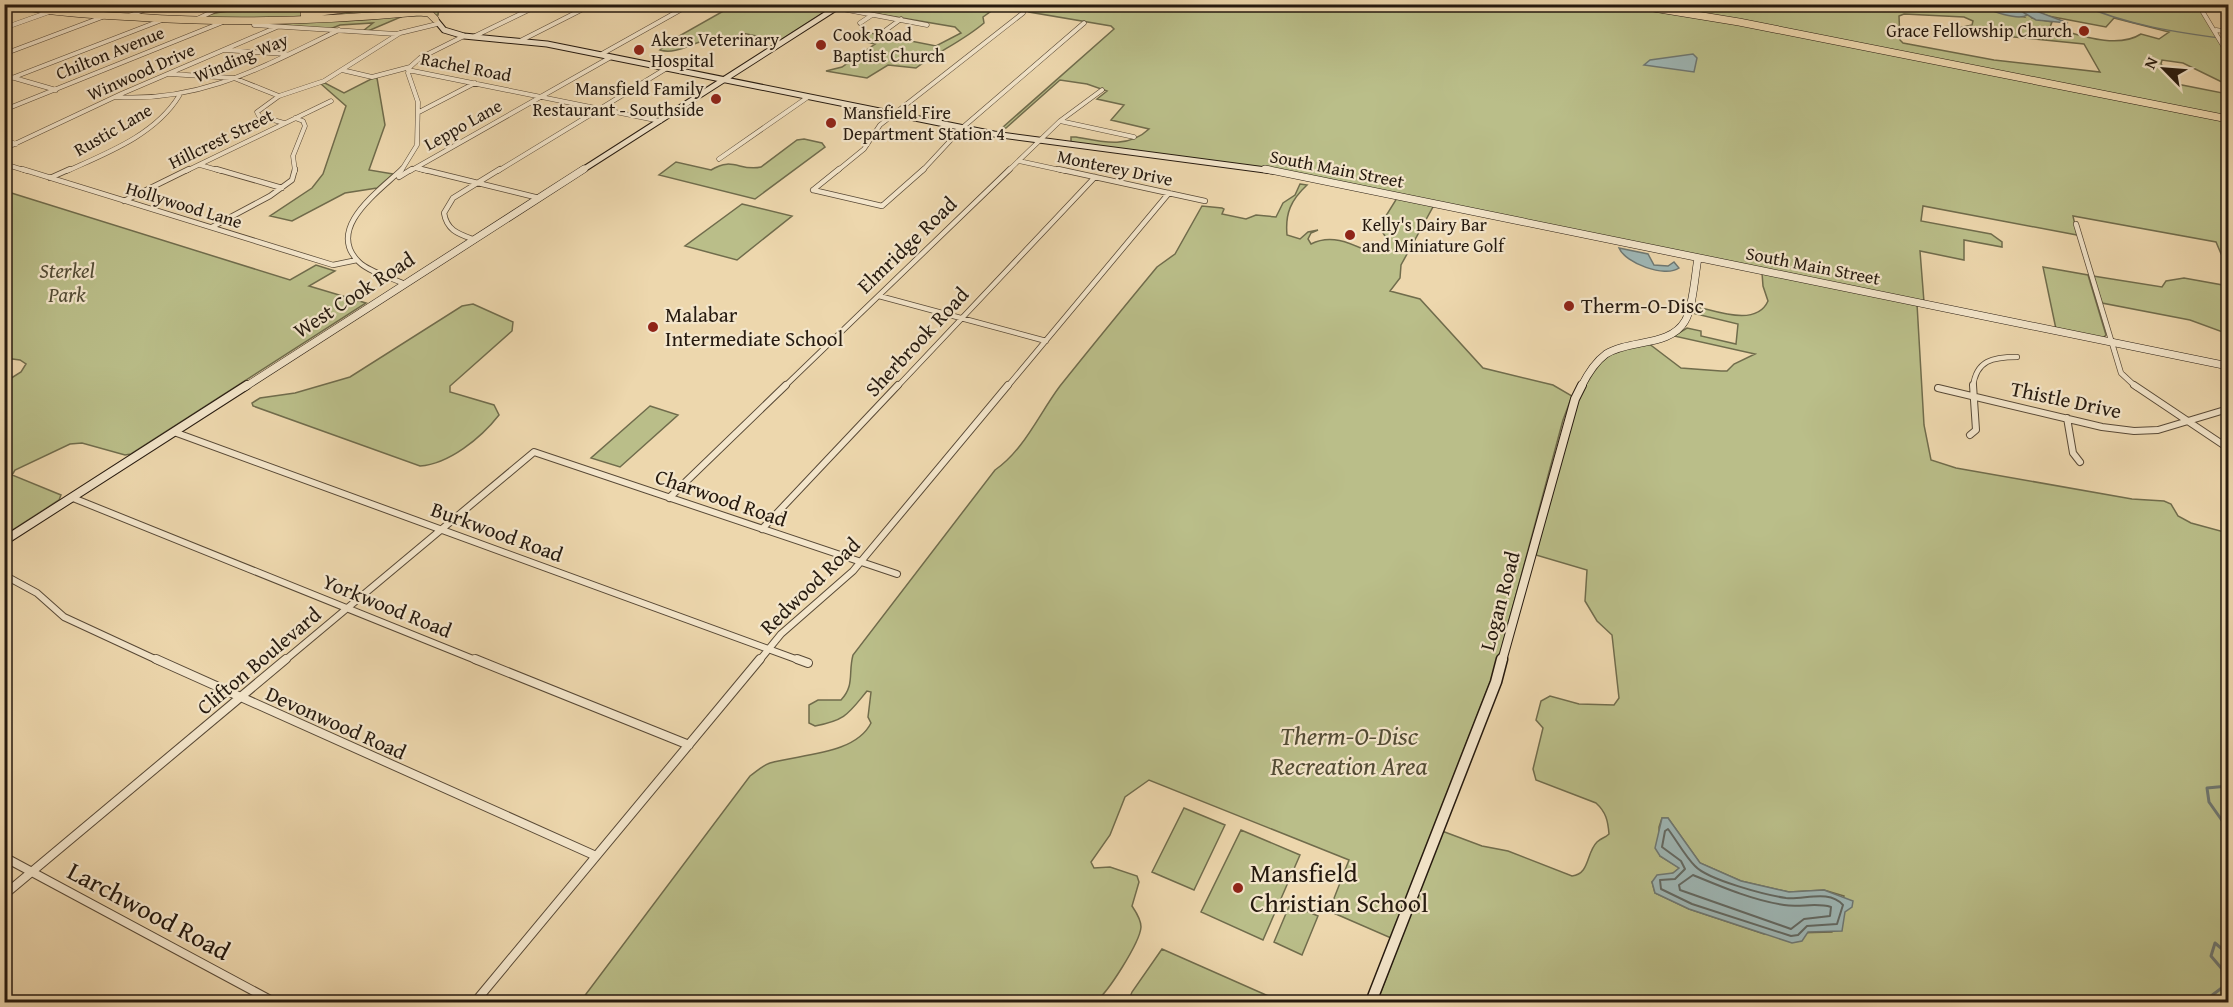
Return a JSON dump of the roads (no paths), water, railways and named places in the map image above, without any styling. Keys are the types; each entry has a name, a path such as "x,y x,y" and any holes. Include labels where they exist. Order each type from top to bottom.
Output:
{"highway":[{"path":"224,21 386,4"},
{"path":"256,24 419,4"},
{"path":"1629,4 1740,22 2229,119"},
{"path":"1659,4 2229,114"},
{"path":"17,5 49,12 256,24 419,12 429,13 436,22"},
{"path":"436,6 436,22"}],"street":[{"path":"67,13 92,4"},
{"path":"125,17 158,4"},
{"path":"192,21 228,4"},
{"path":"473,37 541,4"},
{"path":"520,41 593,4"},
{"path":"600,55 691,4"},
{"path":"2198,4 2229,54"},
{"path":"840,6 927,25"},
{"name":"West Cook Road","path":"4,541 840,6"},
{"path":"4,28 49,12"},
{"path":"1023,13 893,114 876,129 864,149 813,190 882,206 940,155 947,143 962,128 1084,23"},
{"path":"860,23 873,14"},
{"path":"4,54 105,16"},
{"path":"4,81 162,19"},
{"path":"886,30 901,20"},
{"name":"Chilton Avenue","path":"4,110 224,21"},
{"path":"285,123 257,115 259,110 279,96 315,85 400,33 436,22"},
{"name":"South Main Street","path":"436,22 448,32 464,36 520,41 611,57 962,128 1040,141 1253,168 2229,366"},
{"path":"256,24 400,33"},
{"name":"Winwood Drive","path":"17,144 115,97 277,27"},
{"name":"Winding Way","path":"115,97 139,100 208,90 339,30"},
{"path":"2216,30 2229,32"},
{"path":"405,284 379,274 357,260 348,238 354,217 360,207 405,166 417,145 419,112 417,94 409,68 420,58 464,36"},
{"path":"224,50 287,54"},
{"name":"Leppo Lane","path":"390,182 611,57"},
{"name":"Rachel Road","path":"342,70 372,77 409,68 660,121"},
{"path":"475,240 451,230 444,218 449,202 476,182 667,68"},
{"path":"169,74 234,78 279,96"},
{"path":"4,75 56,90"},
{"path":"419,112 476,82"},
{"name":"Elmridge Road","path":"669,498 1060,121 1077,106 1102,90"},
{"name":"Rustic Lane","path":"50,178 122,144 172,111 179,96"},
{"path":"719,159 808,97"},
{"name":"Hillcrest Street","path":"124,201 331,101"},
{"path":"212,227 282,188 295,175 293,156 305,127 303,121 295,118"},
{"path":"1060,121 1134,136"},
{"path":"4,140 17,144"},
{"path":"4,149 17,144"},
{"name":"Monterey Drive","path":"1019,161 1205,201"},
{"name":"Hollywood Lane","path":"4,164 333,265 357,260"},
{"path":"200,164 282,188"},
{"path":"405,166 539,198"},
{"name":"Sherbrook Road","path":"762,529 1095,177"},
{"name":"Redwood Road","path":"475,1002 769,649 793,622 833,591 860,563 1169,193"},
{"path":"2076,224 2117,366 2127,380 2144,394 2229,448"},
{"name":"Logan Road","path":"1371,1002 1498,674 1575,399 1596,365 1608,353 1666,336 1682,328 1687,319 1698,258"},
{"path":"879,296 1046,341"},
{"path":"1970,435 1977,430 1973,375 1978,366 2001,356 2017,357"},
{"name":"Thistle Drive","path":"1938,388 2134,431 2158,430 2229,409"},
{"path":"2067,418 2073,453 2080,462"},
{"name":"Burkwood Road","path":"174,432 808,663"},
{"name":"Charwood Road","path":"534,452 897,574"},
{"name":"Clifton Boulevard","path":"4,895 534,452"},
{"name":"Yorkwood Road","path":"73,498 689,745"},
{"name":"Devonwood Road","path":"4,575 30,588 54,610 80,625 596,856"},
{"name":"Larchwood Road","path":"4,857 273,1002"}],"water":[{"path":"1980,5 2020,5 2068,23 2036,20 2018,9 2027,15 2011,16"},
{"path":"1693,54 1697,58 1694,72 1644,65 1650,60"},
{"path":"1619,248 1648,254 1654,265 1668,266 1674,262 1679,268 1665,271 1637,264 1623,254"},
{"path":"1662,818 1668,818 1700,863 1741,881 1789,892 1824,890 1853,901 1852,907 1845,912 1842,931 1808,932 1802,941 1792,943 1689,909 1655,893 1652,882 1657,875 1673,873 1679,868 1660,856 1655,848"}],"waterway":[{"path":"2080,4 2134,23 2228,39"},
{"path":"2228,786 2207,788 2209,802 2228,829"},
{"path":"2203,1002 2223,987 2222,969 2211,956 2215,943 2228,954"}],"place":[{"name":"Grace Fellowship Church","path":"2084,31"},
{"name":"Cook Road Baptist Church","path":"821,45"},
{"name":"Akers Veterinary Hospital","path":"639,50"},
{"name":"Mansfield Family Restaurant - Southside","path":"716,99"},
{"name":"Mansfield Fire Department Station 4","path":"831,123"},
{"name":"Kelly's Dairy Bar and Miniature Golf","path":"1350,235"},
{"name":"Therm-O-Disc","path":"1569,306"},
{"name":"Malabar Intermediate School","path":"653,327"},
{"name":"Mansfield Christian School","path":"1238,888"}],"park label":[{"name":"Sterkel Park","path":"67,283"},
{"name":"Therm-O-Disc Recreation Area","path":"1349,751"}]}
